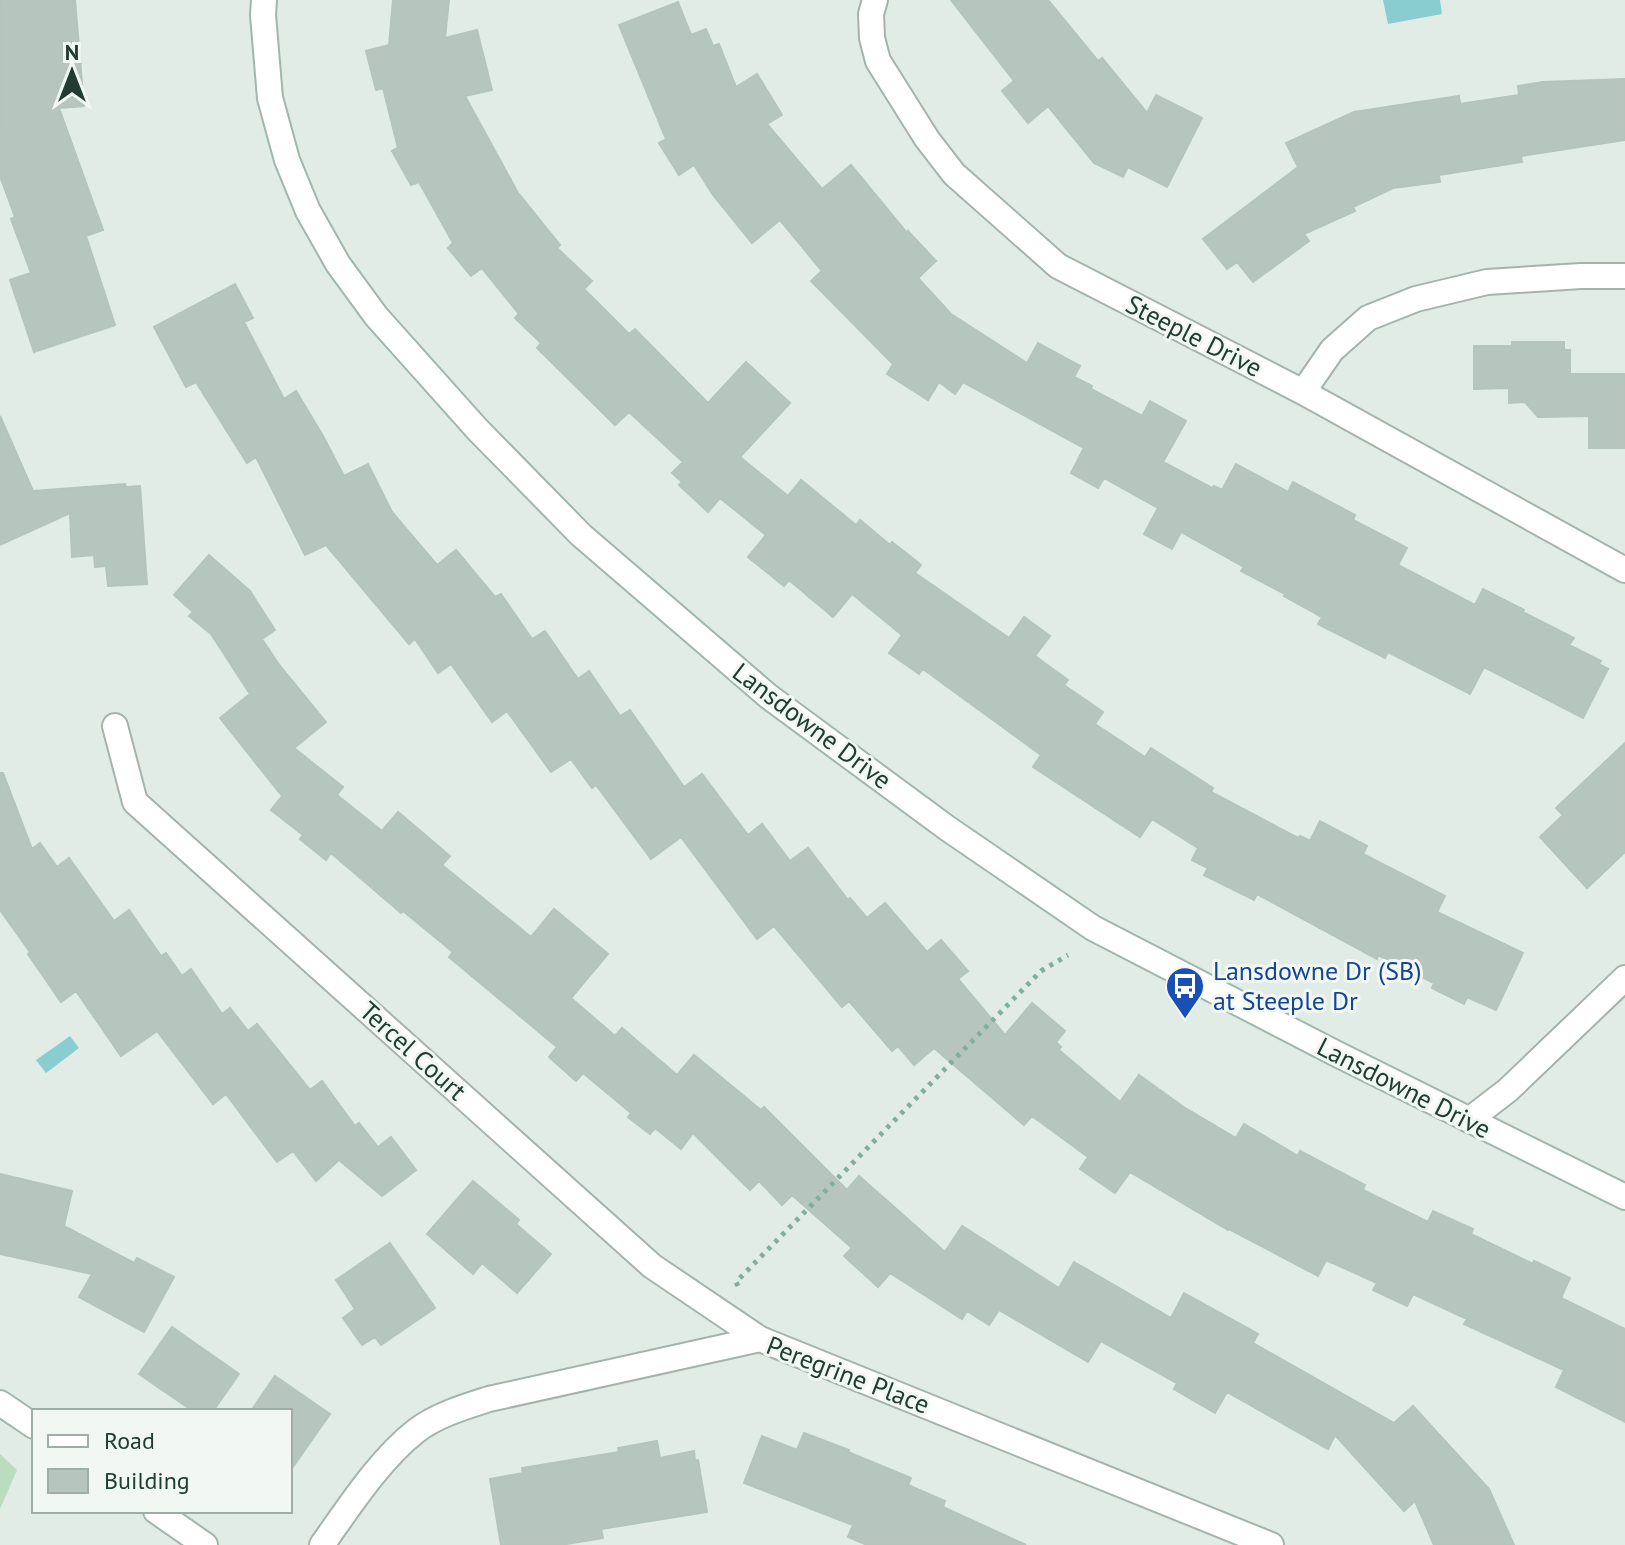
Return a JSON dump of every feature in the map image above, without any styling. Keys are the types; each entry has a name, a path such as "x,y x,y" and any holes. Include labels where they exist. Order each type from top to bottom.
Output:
{"street":[{"name":"Lansdowne Drive","path":"264,0 270,98 287,160 308,211 338,264 376,316 477,429 581,535 768,696 947,828 1093,928 1625,1197"},
{"name":"Steeple Drive","path":"875,0 871,14 872,38 878,61 910,114 954,174 1058,266 1303,392 1625,570"},
{"path":"1303,392 1332,350 1368,318 1416,299 1487,282 1625,276"},
{"name":"Tercel Court","path":"115,726 135,802 652,1266 760,1339"},
{"path":"1469,1120 1508,1090 1625,978"},
{"name":"Peregrine Place","path":"322,1545 388,1456 418,1429 455,1410 489,1399 760,1339 1271,1545"},
{"path":"0,1403 32,1425"},
{"path":"159,1513 205,1545"}],"path":[{"path":"760,1339 736,1282 1041,971 1068,955"}],"green space":[{"path":"0,1454 17,1470 0,1509"}],"water":[{"path":"1383,0 1440,0 1442,14 1388,24"},
{"path":"70,1036 79,1048 46,1073 36,1060"}],"building":[{"path":"1,0 75,0 84,106 59,108 103,230 86,236 115,325 34,352 10,280 31,273 11,219 15,217 0,176"},
{"path":"393,0 449,0 445,38 477,30 492,90 465,96 518,193 560,245 557,248 592,281 584,289 629,334 635,329 708,403 746,362 790,403 740,457 788,496 801,480 856,525 860,520 890,545 892,542 921,565 915,573 1009,638 1024,617 1050,636 1035,656 1068,680 1064,685 1103,712 1095,724 1145,757 1151,748 1213,788 1211,792 1298,838 1300,836 1310,841 1320,821 1367,846 1363,854 1445,896 1437,912 1523,953 1496,1010 1467,997 1464,1004 1432,988 1434,983 1378,955 1377,959 1257,894 1254,900 1204,875 1208,868 1192,860 1198,848 1152,819 1140,837 1033,767 1041,755 923,669 919,674 889,653 902,635 852,594 833,617 789,580 784,586 748,557 766,535 720,498 708,512 679,485 682,482 672,473 683,462 629,412 615,425 537,348 541,343 515,318 519,314 482,268 471,276 448,248 453,243 419,182 411,185 392,151 398,148 383,88 376,90 366,51 389,45"},
{"path":"951,0 1048,0 1098,61 1102,58 1147,113 1156,95 1202,118 1167,187 1128,167 1123,177 1094,163 1048,106 1028,123 1002,91 1014,81"},
{"path":"678,2 691,35 706,29 713,46 719,44 736,87 757,74 782,115 767,124 822,189 851,165 907,233 936,261 918,278 951,314 1027,363 1038,343 1080,366 1074,377 1092,386 1091,389 1142,416 1150,401 1186,421 1163,462 1212,488 1222,490 1236,464 1288,492 1293,482 1355,515 1353,520 1407,548 1398,565 1475,605 1483,589 1574,638 1569,645 1601,661 1599,664 1608,669 1583,718 1484,667 1470,694 1388,652 1385,658 1318,624 1322,617 1241,571 1244,567 1181,532 1172,549 1144,534 1158,508 1104,478 1098,488 1071,473 1084,448 963,382 955,394 939,382 928,400 887,374 893,364 811,281 822,271 780,220 752,243 713,195 694,165 679,175 659,143 666,139 619,25"},
{"path":"1625,79 1625,140 1521,156 1522,162 1439,175 1440,182 1393,188 1353,207 1355,211 1304,234 1309,241 1253,282 1237,262 1227,269 1203,239 1298,167 1286,143 1354,112 1459,96 1460,104 1519,95 1518,86 1543,82"},
{"path":"235,284 253,318 244,322 284,399 296,391 344,476 368,464 392,512 437,565 456,550 495,597 501,594 532,639 545,631 578,679 589,671 620,716 630,710 684,787 702,774 748,835 762,824 790,861 808,848 848,900 850,898 867,918 885,903 927,952 941,940 968,971 958,979 1005,1035 1032,1003 1065,1031 1056,1042 1061,1047 1059,1050 1120,1102 1139,1075 1182,1106 1236,1138 1244,1124 1298,1156 1300,1151 1365,1185 1363,1190 1428,1222 1433,1211 1473,1229 1471,1234 1570,1278 1561,1298 1625,1329 1625,1422 1556,1387 1564,1370 1464,1324 1467,1319 1413,1294 1407,1306 1373,1290 1377,1283 1326,1260 1318,1276 1228,1230 1130,1172 1115,1193 1080,1169 1088,1157 1032,1116 1024,1125 934,1048 914,1065 898,1046 892,1051 849,1001 842,1007 774,926 757,939 681,837 651,859 596,785 592,788 571,759 551,772 507,711 492,722 451,664 438,673 415,639 409,644 326,545 305,555 256,457 247,463 196,382 186,387 154,327"},
{"path":"1512,342 1564,342 1564,350 1570,350 1570,374 1625,374 1625,448 1589,448 1589,416 1538,417 1525,402 1509,403 1509,388 1474,389 1474,346 1512,346"},
{"path":"0,416 33,491 125,484 126,487 140,486 147,584 108,586 106,566 95,567 94,555 72,557 70,513 0,545"},
{"path":"209,555 250,591 275,630 262,639 326,722 294,748 343,787 337,795 382,831 398,812 450,856 442,865 531,937 554,909 608,954 571,998 615,1036 622,1028 677,1075 694,1055 761,1110 764,1107 847,1190 859,1176 945,1252 962,1226 1059,1288 1074,1262 1171,1318 1184,1293 1258,1334 1253,1343 1394,1423 1413,1406 1489,1489 1514,1545 1434,1545 1415,1501 1404,1511 1335,1435 1328,1449 1227,1392 1215,1413 1174,1389 1177,1383 1101,1341 1088,1362 999,1310 989,1325 967,1311 962,1319 890,1273 878,1287 844,1256 852,1248 792,1195 782,1205 759,1181 750,1190 693,1133 681,1149 655,1128 650,1134 628,1117 631,1113 583,1073 576,1081 549,1057 557,1047 449,957 453,952 403,911 401,913 331,853 326,860 300,839 303,835 271,810 282,796 220,718 250,694 211,634 189,616 193,612 174,595"},
{"path":"1625,743 1625,852 1587,888 1540,837 1563,815 1556,808"},
{"path":"0,773 3,773 32,849 40,843 57,867 69,858 114,921 129,910 161,956 166,953 182,976 191,969 222,1014 230,1008 248,1031 257,1024 310,1090 322,1081 355,1126 359,1123 378,1147 391,1137 416,1170 382,1196 339,1160 316,1181 293,1151 277,1162 226,1094 213,1104 157,1031 121,1056 76,991 61,1002 0,910"},
{"path":"0,1174 72,1191 64,1226 134,1263 137,1258 174,1277 144,1332 79,1297 92,1274 0,1254"},
{"path":"473,1181 519,1220 516,1224 551,1254 517,1293 482,1263 473,1274 427,1234"},
{"path":"390,1243 435,1308 381,1345 375,1337 362,1345 343,1318 355,1309 336,1280"},
{"path":"172,1327 239,1374 214,1409 190,1409 139,1374"},
{"path":"275,1376 330,1414 292,1468 292,1409 252,1409"},
{"path":"804,1433 911,1478 908,1485 945,1501 943,1507 1026,1545 867,1545 848,1537 853,1525 744,1483 762,1436 797,1450"},
{"path":"657,1441 660,1458 694,1451 707,1512 601,1529 603,1538 561,1545 501,1545 490,1479 523,1473 522,1468 619,1452 618,1448"}],"place":[{"name":"Lansdowne Dr (SB) at Steeple Dr","path":"1185,1020"}]}
